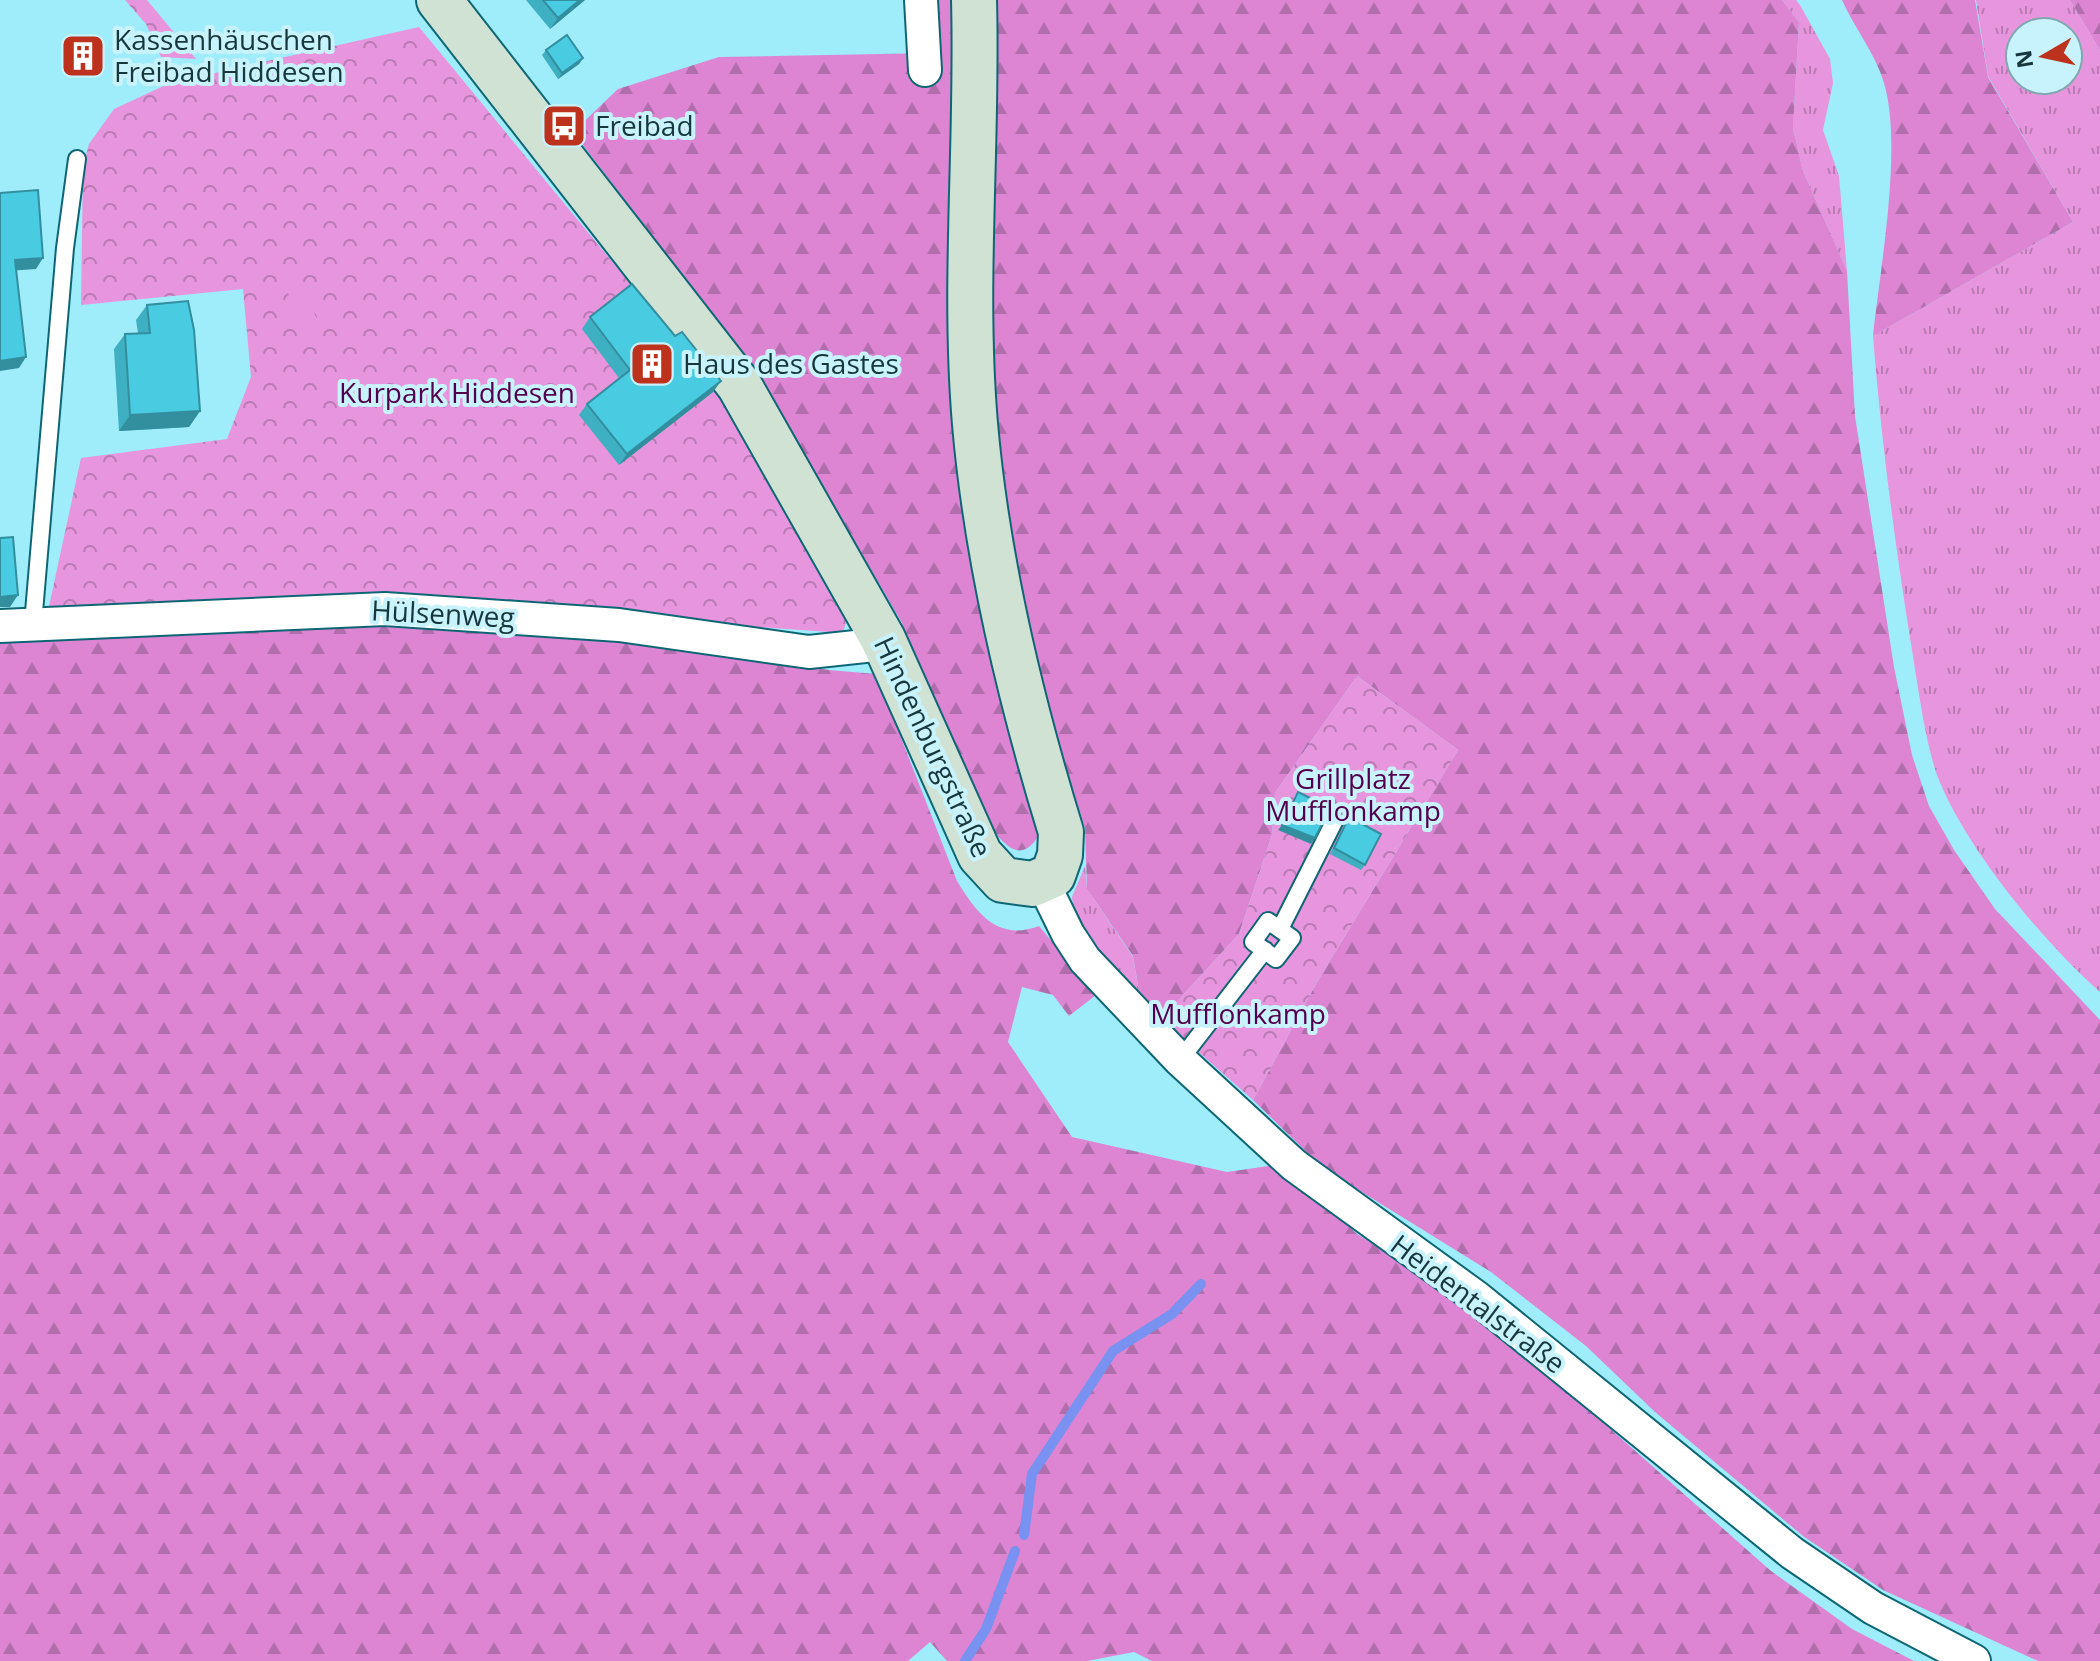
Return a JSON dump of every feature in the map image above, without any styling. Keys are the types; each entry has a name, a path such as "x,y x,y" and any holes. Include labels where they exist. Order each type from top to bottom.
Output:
{"main road":[{"name":"Hindenburgstraße","path":"439,0 739,385 883,639 980,855 1003,880 1019,884 1042,881"},
{"path":"974,0 976,92 971,299 975,424 1012,658 1061,832 1058,864 1053,875 1042,881"}],"street":[{"path":"921,0 925,70"},
{"name":"Hülsenweg","path":"0,626 385,609 619,625 809,652 865,646 883,639"},
{"name":"Heidentalstraße","path":"1042,881 1068,934 1085,960 1180,1060 1303,1172 1476,1297 1792,1553 1873,1608 1974,1661"}],"lane":[{"path":"33,624 65,248 77,159"},
{"path":"1180,1060 1265,950 1253,942 1268,921 1280,929 1335,820"}],"green space":[{"path":"125,0 147,0 196,59 161,57 146,24"},
{"path":"929,0 958,0 957,299 1043,826 1037,839 1023,850 1009,847 988,823 906,641 902,623 757,373 573,132 618,89 719,57 933,53"},
{"path":"994,0 1782,0 1799,22 1793,128 1803,171 1847,271 1855,416 1894,667 1912,755 1929,806 1954,850 1995,909 2100,1020 2100,1661 2038,1661 1883,1590 1803,1536 1655,1412 1586,1346 1491,1272 1323,1168 1253,1100 1317,982 1458,750 1357,676 1275,793 1272,835 1239,934 1161,1019 1141,1003 1133,956 1087,889 1085,828 1031,658 993,426 991,296 997,99"},
{"path":"1782,0 1796,0 1830,59 1833,83 1823,130 1839,176 1847,271 1803,171 1793,128 1799,22"},
{"path":"1842,0 1975,0 1988,77 2073,222 1873,336 1891,174 1889,110 1880,73"},
{"path":"1976,0 2070,0 2080,16 2004,16 2004,96 2084,96 2084,23 2100,50 2100,992 2030,920 1985,862 1949,803 1937,775 1921,707 1904,600 1888,487 1873,336 2073,222 1988,76"},
{"path":"2070,0 2100,0 2100,50 2084,23 2084,16 2080,16"},
{"name":"Kurpark Hiddesen","path":"419,27 712,383 846,622 843,633 715,624 48,611 81,458 227,439 251,377 243,289 81,305 83,167 89,144 114,109 170,83"},
{"path":"296,273 321,328 306,335 282,279"},
{"path":"397,624 617,639 876,674 964,892 980,913 1000,927 1024,930 1039,926 1096,995 1069,1016 1053,995 1022,987 1008,1042 1072,1137 1227,1172 1282,1164 1357,1234 1469,1304 1771,1571 1852,1629 1914,1661 1152,1661 1134,1652 1087,1661 947,1661 930,1642 908,1661 0,1661 0,640"},
{"path":"1357,676 1458,750 1317,982 1253,1100 1161,1019 1239,934 1272,835 1275,793"},
{"path":"1085,866 1087,889 1133,957 1141,1003 1075,920 1072,897"}],"building":[{"path":"543,0 580,0 558,18"},
{"path":"567,35 583,58 562,73 546,50"},
{"path":"38,190 43,258 15,260 26,357 0,361 0,193"},
{"name":"Haus des Gastes","path":"632,284 675,336 682,332 721,381 627,454 587,404 630,370 590,317"},
{"path":"188,301 194,330 200,411 130,415 125,334 150,333 147,305"},
{"path":"13,537 18,595 0,597 0,538"},
{"path":"1298,792 1330,808 1315,838 1282,825"},
{"path":"1349,817 1381,834 1365,865 1334,848"}],"waterway":[{"path":"1024,1535 1032,1474 1113,1351 1172,1314 1201,1284"},
{"path":"965,1661 986,1629 1015,1551"}],"place":[{"name":"Kassenhäuschen Freibad Hiddesen","path":"83,56"},
{"name":"Freibad","path":"564,126"},
{"name":"Haus des Gastes","path":"652,364"}],"park label":[{"name":"Grillplatz Mufflonkamp","path":"1353,795"},
{"name":"Mufflonkamp","path":"1238,1014"}]}
